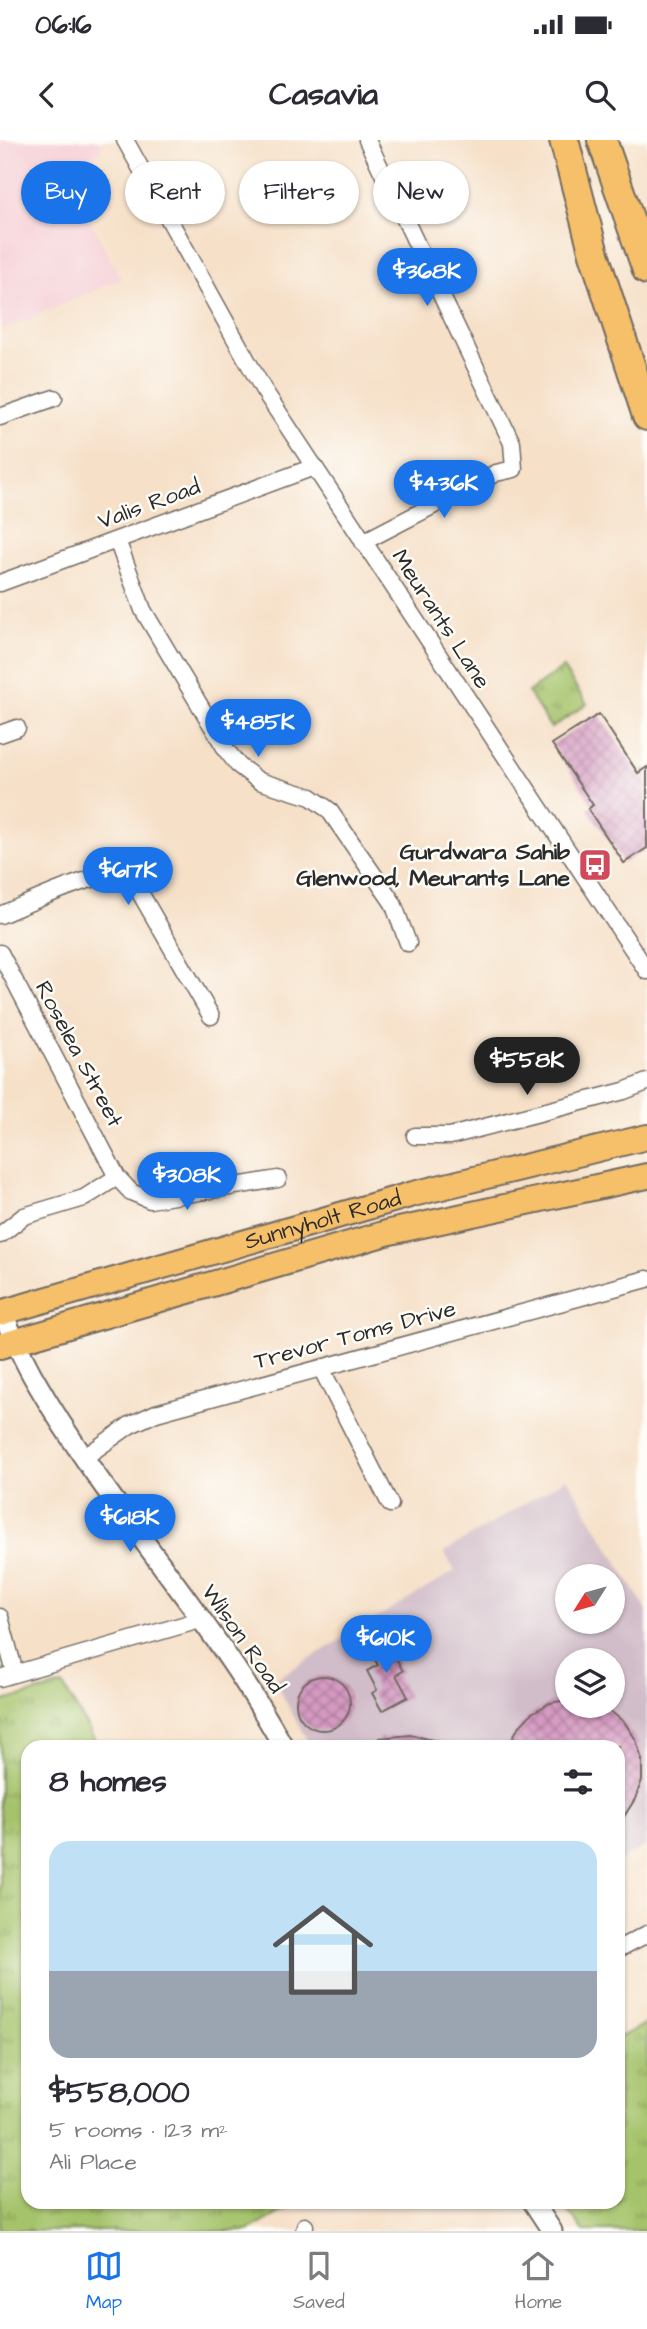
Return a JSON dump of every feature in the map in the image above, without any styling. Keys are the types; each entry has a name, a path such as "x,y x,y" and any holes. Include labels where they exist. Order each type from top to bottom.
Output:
{"highway":[{"path":"564,140 594,254 647,416"},
{"path":"602,140 647,270"}],"main road":[{"name":"Sunnyholt Road","path":"1,1313 413,1194 647,1137"},
{"name":"Sunnyholt Road","path":"8,1344 390,1232 647,1176"}],"street":[{"name":"Meurants Lane","path":"125,140 240,350 314,467 647,971"},
{"path":"363,541 496,473 514,469 512,443 367,140"},
{"path":"0,417 54,398"},
{"name":"Valis Road","path":"0,583 314,467"},
{"path":"117,540 143,610 237,765 259,782 312,797 329,810 393,903 408,943"},
{"path":"0,734 17,728"},
{"path":"0,915 94,878 116,874 129,879 146,902 211,1016"},
{"name":"Roselea Street","path":"0,953 117,1177"},
{"path":"415,1136 450,1136 647,1083"},
{"path":"0,1235 24,1216 84,1198 117,1177 131,1192 150,1200 278,1179"},
{"name":"Trevor Toms Drive","path":"85,1457 130,1425 156,1413 647,1279"},
{"name":"Wilson Road","path":"1,1313 8,1344 254,1696 280,1740"},
{"path":"321,1368 390,1504"},
{"path":"0,1617 8,1676 200,1620"},
{"path":"625,1945 647,1934"},
{"path":"538,2209 552,2231"}],"shaded area":[{"path":"0,140 98,140 102,147 93,158 85,161 21,161 21,224 92,224 121,279 0,331"},
{"path":"567,1478 619,1564 555,1564 555,1634 625,1634 625,1574 647,1611 647,1845 625,1858 625,1740 307,1740 274,1680 455,1571 444,1552"}],"green space":[{"path":"563,668 587,704 551,728 528,692"},
{"path":"63,1685 95,1740 21,1740 21,2209 287,2209 248,2231 0,2231 0,1702"},
{"path":"647,2023 647,2231 584,2231 566,2209 625,2209 625,2034"}],"building":[{"path":"599,714 638,773 647,767 647,848 624,863 588,809 593,805 552,744"},
{"path":"384,1636 403,1671 396,1675 408,1697 382,1711 372,1693 377,1690 367,1671 378,1665 367,1646"},
{"path":"323,1676 342,1684 350,1703 342,1722 323,1730 304,1722 296,1703 304,1684"},
{"path":"555,1702 555,1718 619,1718 625,1723 636,1740 642,1760 642,1780 625,1815 625,1740 511,1740 532,1713"},
{"path":"411,1735 432,1740 379,1740"}],"place":[{"name":"Gurdwara Sahib Glenwood, Meurants Lane","path":"595,865"}]}
